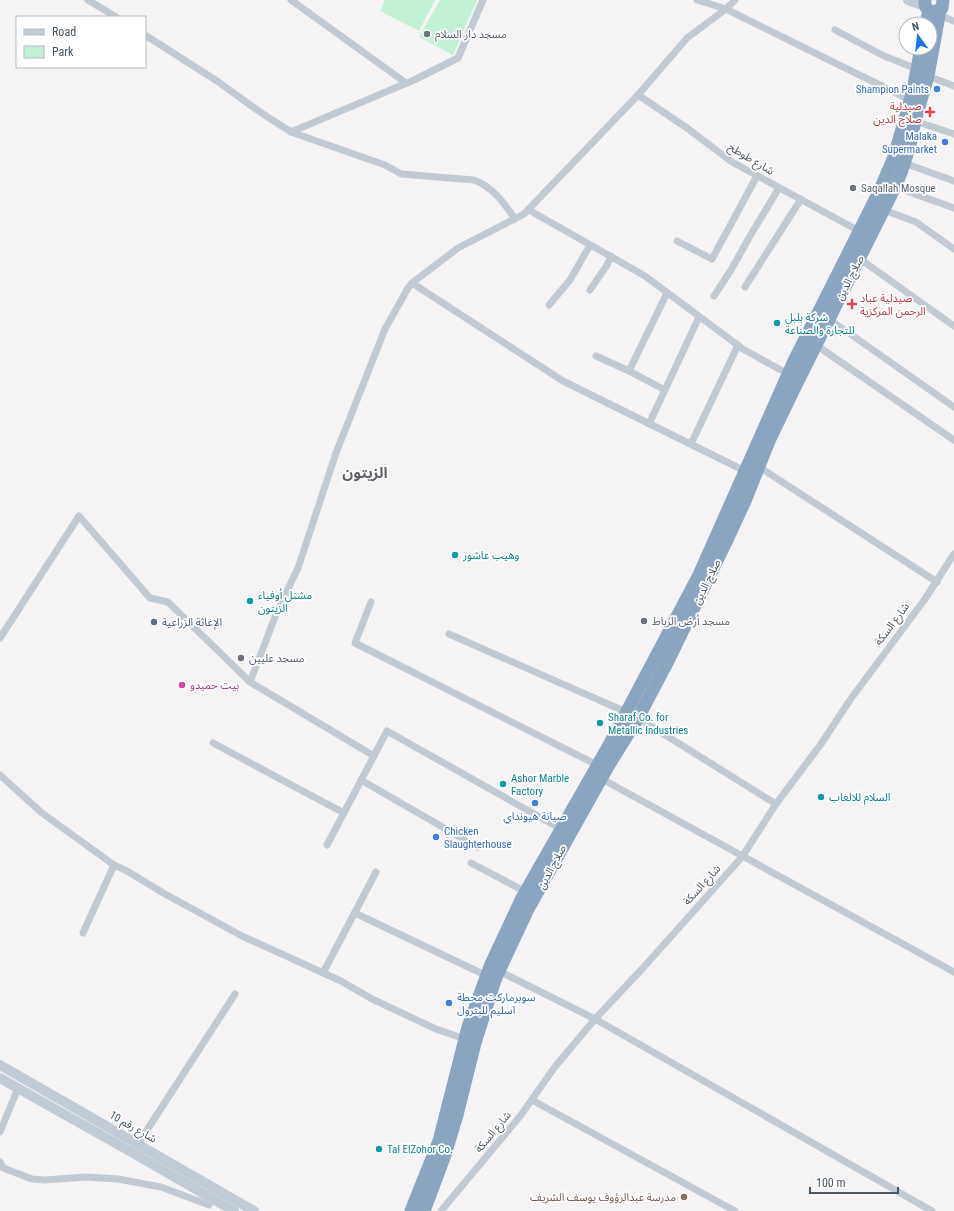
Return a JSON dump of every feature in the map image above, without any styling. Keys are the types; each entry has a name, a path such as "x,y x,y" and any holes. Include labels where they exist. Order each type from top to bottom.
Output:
{"highway":[{"name":"صلاح الدين","path":"411,1211 439,1141 468,1027 487,976 526,892 597,764 632,715 712,574 745,501 769,441 895,187 904,164 915,121 933,10"},
{"name":"صلاح الدين","path":"424,1211 446,1155 475,1043 495,980 528,909 602,779 699,575 788,374 894,157 910,100 922,72 921,56"}],"main road":[{"path":"908,0 933,10"},
{"name":"شارع رقم 10","path":"0,1065 138,1144 214,1199 254,1211"},
{"name":"شارع رقم 10","path":"0,1078 234,1211"}],"street":[{"path":"88,0 114,16"},
{"path":"291,0 406,83"},
{"path":"291,132 406,83 458,58 483,0"},
{"path":"696,0 726,9 910,100"},
{"path":"250,682 277,612 298,568 336,453 385,329 408,288 458,248 515,219 529,210 638,95 687,38 736,0"},
{"path":"933,10 954,21"},
{"path":"835,30 884,56 954,86"},
{"path":"146,36 211,77 291,132 385,165 401,174 474,180 482,183 504,202 515,219"},
{"name":"شارع طوطح","path":"638,95 687,128 732,162 859,231"},
{"path":"915,121 954,134"},
{"path":"904,164 954,181"},
{"path":"677,241 712,259 757,176"},
{"path":"895,187 954,208"},
{"path":"714,296 732,270 750,236 779,188"},
{"path":"745,287 801,199"},
{"path":"529,210 645,276 738,346 788,374"},
{"path":"884,210 916,222 954,249"},
{"path":"549,305 570,280 590,245"},
{"path":"590,290 608,266 611,256"},
{"path":"860,259 954,326"},
{"path":"412,284 563,381 745,471"},
{"path":"629,371 667,293"},
{"path":"649,424 699,317"},
{"path":"829,319 954,407"},
{"path":"816,344 954,440"},
{"path":"690,444 738,346"},
{"path":"596,356 665,390"},
{"path":"759,467 937,582"},
{"path":"0,638 79,516 150,598 168,602 250,682 374,756"},
{"name":"شارع السكة","path":"441,1211 501,1140 532,1100 554,1068 594,1019 642,969 742,856 776,804 821,744 850,700 937,582 954,554"},
{"path":"371,602 355,643 597,764"},
{"path":"449,634 632,715 776,804"},
{"path":"327,845 387,731 561,829"},
{"path":"213,743 344,813"},
{"path":"0,775 42,813 114,865 127,871 165,894 242,936 323,973 436,1029 465,1039"},
{"path":"602,779 954,972"},
{"path":"361,780 476,847"},
{"path":"471,863 526,892"},
{"path":"83,933 114,865"},
{"path":"323,973 376,872"},
{"path":"355,913 487,976"},
{"path":"499,971 594,1019 932,1211"},
{"path":"138,1144 236,994"},
{"path":"0,1132 18,1088"},
{"path":"532,1100 735,1211"},
{"path":"0,1162 3,1168 32,1179 45,1180 86,1177 118,1179 214,1199 203,1211"}],"green space":[{"path":"385,0 435,0 419,31 380,11"},
{"path":"440,0 477,0 453,55 419,37"}],"place":[{"name":"مسجد دار السلام","path":"427,34"},
{"name":"Shampion Paints","path":"937,89"},
{"name":"صيدلية صلاح الدين","path":"930,112"},
{"name":"Malaka Supermarket","path":"945,142"},
{"name":"Saqallah Mosque","path":"853,188"},
{"name":"صيدلية عباد الرحمن المركزية","path":"852,304"},
{"name":"شركة بلبل للتجارة والصناعة","path":"777,323"},
{"name":"وهيب عاشور","path":"455,555"},
{"name":"مشتل أوفياء الزيتون","path":"250,601"},
{"name":"مسجد أرض الرباط","path":"644,621"},
{"name":"الإغاثة الزراعية","path":"154,622"},
{"name":"مسجد عليين","path":"241,658"},
{"name":"بيت حميدو","path":"182,685"},
{"name":"Sharaf Co. for Metallic Industries","path":"600,723"},
{"name":"Ashor Marble Factory","path":"503,784"},
{"name":"السلام للالعاب","path":"821,797"},
{"name":"صيانة هيونداي","path":"535,803"},
{"name":"Chicken Slaughterhouse","path":"436,837"},
{"name":"سوبرماركت محطة اسليم للبترول","path":"449,1003"},
{"name":"Tal ElZohor Co.","path":"379,1149"},
{"name":"مدرسة عبدالرؤوف يوسف الشريف","path":"684,1197"}],"district":[{"name":"الزيتون","path":"365,473"}]}
